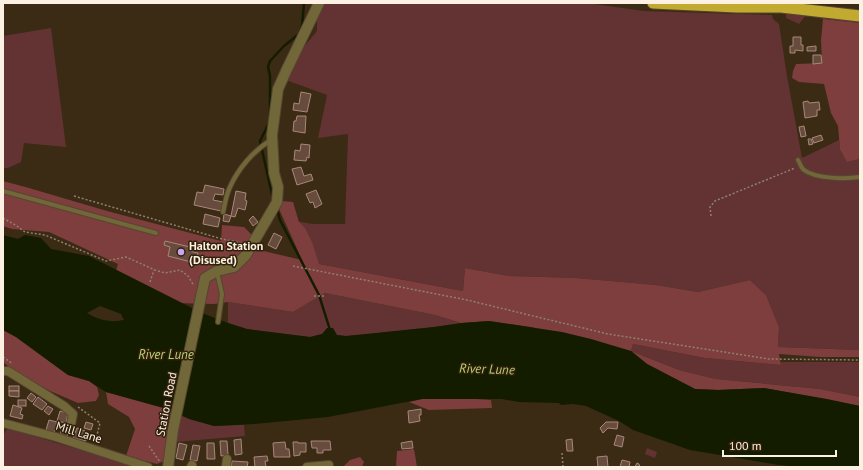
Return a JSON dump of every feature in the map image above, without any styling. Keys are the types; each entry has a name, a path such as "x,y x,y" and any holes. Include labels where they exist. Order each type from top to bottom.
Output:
{"highway":[{"path":"653,3 703,6 781,7 860,16"},
{"path":"781,7 798,3"}],"street":[{"path":"217,271 234,267 246,256 275,206 278,187 274,173 269,141 278,89 319,3"},
{"name":"Station Road","path":"168,467 173,430 205,278 217,271"},
{"path":"3,371 8,372 64,406 73,414 71,424"},
{"name":"Mill Lane","path":"3,423 56,437 148,467"},
{"path":"307,467 329,465"}],"lane":[{"path":"223,212 229,189 236,174 248,160 269,141"},
{"path":"798,160 805,171 826,177 860,177"},
{"path":"3,191 156,233"},
{"path":"217,271 222,294 218,322"}],"path":[{"path":"711,216 710,206 715,201 801,166"},
{"path":"74,196 222,239 252,245"},
{"path":"3,218 25,232 45,234 106,261 126,257 165,273 180,270 188,276 201,298"},
{"path":"293,266 467,300 608,334 768,359 860,360"},
{"path":"150,282 155,270"},
{"path":"314,296 326,296"},
{"path":"89,414 100,423 95,445"},
{"path":"149,446 161,463 162,467"},
{"path":"562,453 563,467"}],"shaded area":[{"path":"587,3 644,11 772,15 773,19 779,24 802,158 839,140 840,150 847,162 860,159 860,350 778,347 779,327 766,295 750,280 698,292 656,285 576,278 509,276 465,268 463,291 319,264 289,220 313,224 345,224 348,134 318,138 327,95 286,80 302,49 317,31 317,19 324,4"},
{"path":"786,13 860,20 860,23 823,19 806,15 799,24 786,18"},
{"path":"823,19 860,23 860,159 847,162 840,150 838,126 831,113 824,84 799,82 792,78 796,64 822,63 821,40"},
{"path":"51,28 66,147 24,143 21,162 8,168 3,168 3,36"},
{"path":"3,181 107,211 221,241 222,225 244,227 254,237 255,249 302,260 279,209 282,201 293,202 299,222 305,228 312,242 319,264 463,291 465,268 509,276 576,278 656,285 698,292 750,280 766,295 779,327 778,347 860,350 860,357 820,357 779,354 781,365 705,358 633,344 631,351 530,327 489,321 461,323 435,315 325,293 293,312 228,302 214,304 175,303 115,274 118,264 49,232 12,229 3,226"},
{"path":"325,293 435,315 461,323 372,334 346,336 322,334 310,337 247,329 228,323 228,302 293,312"},
{"path":"3,330 16,337 68,375 89,381 97,387 99,395 96,401 78,403 20,376 3,362"},
{"path":"633,344 705,358 781,365 781,362 860,362 860,397 820,389 716,379 679,370 631,351"},
{"path":"631,351 679,370 716,379 820,389 860,397 860,406 764,388 718,390 695,389 647,364"},
{"path":"106,392 171,410 170,429 164,461 157,464 126,456 135,429 129,417 108,404"},
{"path":"461,398 491,400 492,408 429,410 409,402 422,399"},
{"path":"181,416 214,426 244,425 245,436 175,442"},
{"path":"10,429 137,467 4,467 4,434 6,430"},
{"path":"647,448 657,452 655,458 645,454"},
{"path":"414,449 417,467 396,467 397,451"},
{"path":"360,457 364,462 362,467 343,467 350,460"}],"water":[{"name":"River Lune","path":"3,235 18,239 25,235 41,238 51,249 89,256 202,313 247,329 310,337 322,334 327,328 333,328 337,335 346,336 489,321 562,332 631,351 647,364 695,389 718,390 764,388 860,406 860,467 800,467 779,465 690,450 633,430 619,421 586,406 573,404 561,405 559,403 519,402 502,399 422,399 328,417 214,426 189,419 171,410 106,392 89,381 68,375 16,337 3,330","holes":["100,306 121,314 124,320 109,321 87,313"]}],"building":[{"path":"793,37 801,37 803,51 795,50 795,53 790,53 790,46 793,46"},
{"path":"816,46 816,51 807,51 807,47"},
{"path":"813,55 821,55 822,63 813,64"},
{"path":"301,92 311,94 307,112 293,110 294,103 299,104"},
{"path":"808,101 809,103 819,102 820,110 817,110 817,116 805,118 803,102"},
{"path":"297,116 306,116 305,133 293,131 294,121 296,121"},
{"path":"804,126 806,136 801,137 799,127"},
{"path":"821,135 823,140 814,143 812,138"},
{"path":"808,139 811,139 813,144 809,145"},
{"path":"301,144 310,145 309,158 307,157 306,161 294,160 295,150 300,151"},
{"path":"301,167 304,176 311,174 313,180 297,185 292,169"},
{"path":"205,185 224,189 223,195 215,194 213,200 223,202 221,211 194,205 197,192 203,193"},
{"path":"316,190 322,204 315,208 313,202 310,203 306,194"},
{"path":"236,191 246,193 245,200 247,201 245,210 238,208 235,217 231,216"},
{"path":"205,214 220,218 218,227 203,224"},
{"path":"224,214 231,216 229,222 223,221"},
{"path":"253,216 258,222 253,226 249,220"},
{"path":"274,233 282,237 276,249 268,245"},
{"name":"Halton Station (Disused)","path":"165,241 190,247 189,251 198,253 195,263 168,256 170,247 164,245"},
{"path":"9,386 19,386 19,391 9,391"},
{"path":"9,391 19,391 19,397 9,396"},
{"path":"31,393 36,397 32,402 27,398"},
{"path":"38,397 47,404 42,410 33,404"},
{"path":"18,400 26,400 26,406 18,406"},
{"path":"13,405 22,408 20,414 23,415 22,419 10,416"},
{"path":"48,406 53,409 49,415 44,411"},
{"path":"421,409 421,415 419,415 420,421 409,423 408,411"},
{"path":"60,411 68,413 66,423 57,421"},
{"path":"49,420 57,422 57,430 55,430 54,433 46,430"},
{"path":"86,422 93,424 91,430 84,428"},
{"path":"606,422 618,422 617,429 608,428 603,433 600,428"},
{"path":"62,428 69,430 67,437 60,435"},
{"path":"77,428 85,431 84,436 87,437 86,441 73,438"},
{"path":"617,435 624,437 622,447 614,445"},
{"path":"241,439 242,454 235,455 234,440"},
{"path":"572,439 573,451 567,451 566,440"},
{"path":"220,441 227,441 228,455 221,456"},
{"path":"311,441 330,441 331,450 323,450 323,453 317,453 317,448 312,448"},
{"path":"412,441 413,448 402,449 401,443"},
{"path":"285,442 286,449 289,449 290,457 274,457 273,443"},
{"path":"293,442 306,443 306,452 300,452 300,455 294,456"},
{"path":"179,443 187,445 183,460 176,458"},
{"path":"207,443 214,443 215,459 207,459"},
{"path":"193,445 200,446 197,461 190,460"},
{"path":"267,456 268,461 265,461 266,467 255,467 254,457"},
{"path":"607,456 608,467 598,467 597,457"},
{"path":"622,460 630,462 629,467 620,467"},
{"path":"232,461 248,462 247,467 231,467"},
{"path":"637,463 639,464 640,467 635,467"}],"waterway":[{"path":"270,116 270,76 268,67 270,61 284,46 299,34 302,26 304,3"},
{"path":"270,121 260,141 273,199"},
{"path":"277,209 280,220 319,295 330,330"}],"place":[{"name":"Halton Station (Disused)","path":"181,252"}]}
